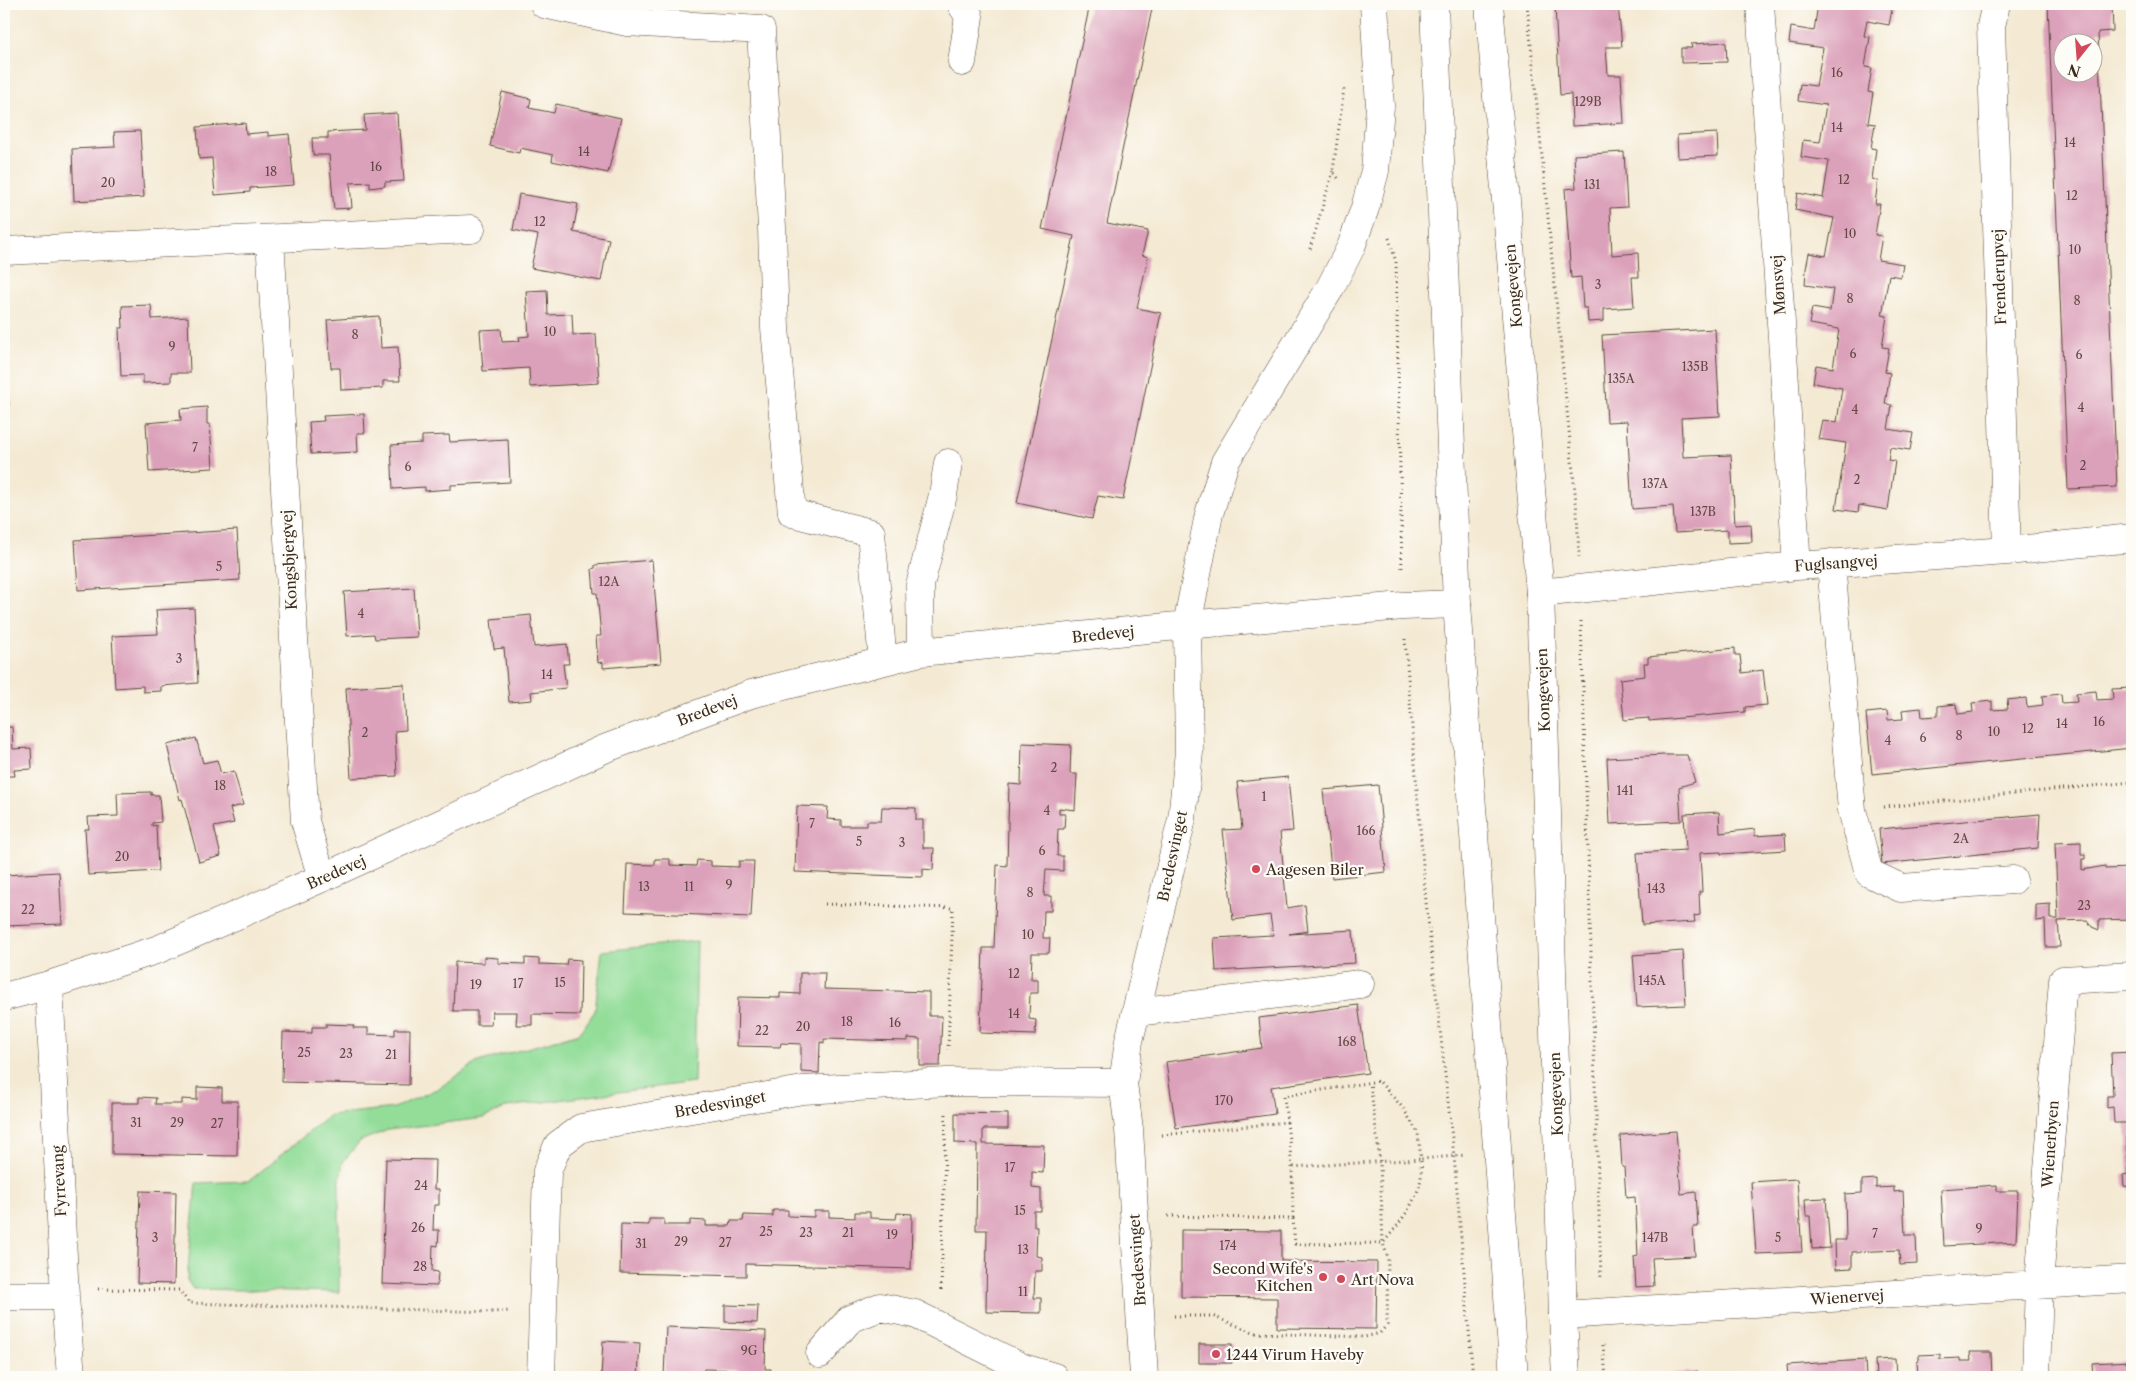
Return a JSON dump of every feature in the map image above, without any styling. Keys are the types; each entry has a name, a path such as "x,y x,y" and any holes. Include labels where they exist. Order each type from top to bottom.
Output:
{"street":[{"path":"544,4 626,22 761,30 772,228 775,328 786,428 792,513 871,533 883,661"},
{"path":"961,4 969,16 962,62"},
{"path":"1187,625 1209,514 1225,462 1329,290 1351,246 1365,208 1375,171 1380,106 1374,4"},
{"path":"1434,4 1457,604 1514,1377"},
{"name":"Kongevejen","path":"1489,4 1540,593 1566,1377"},
{"name":"Mønsvej","path":"1760,4 1797,566"},
{"name":"Frenderupvej","path":"1996,4 1991,26 2007,551"},
{"path":"4,251 471,229"},
{"name":"Kongsbjergvej","path":"270,239 305,821 322,878"},
{"path":"921,652 920,585 943,495 948,463"},
{"name":"Fuglsangvej","path":"1540,593 1797,566 2007,551 2132,538"},
{"path":"1832,563 1852,810 1868,873 1901,888 2013,880"},
{"name":"Bredevej","path":"4,997 49,985 159,949 322,878 604,749 751,694 921,652 1187,625 1403,606 1457,604"},
{"name":"Bredesvinget","path":"1144,1377 1129,1129 1123,1083 1136,1012 1182,819 1189,752 1187,625"},
{"name":"Wienerbyen","path":"2036,1377 2039,1284 2063,980 2132,976"},
{"path":"1136,1012 1360,984"},
{"name":"Fyrrevang","path":"49,985 71,1377"},
{"name":"Bredesvinget","path":"541,1377 547,1171 558,1145 581,1128 804,1090 947,1082 1123,1083"},
{"name":"Wienervej","path":"1563,1315 2132,1279"},
{"path":"4,1296 65,1293"},
{"path":"820,1354 850,1319 880,1306 915,1314 1023,1368 1054,1377"}],"path":[{"path":"1344,88 1333,171 1346,190 1365,208 1391,240 1396,262 1403,606 1425,890 1454,1156 1474,1377"},
{"path":"1852,810 2132,782"},
{"path":"1379,1081 1404,1108 1418,1133 1421,1159 1420,1183 1393,1232 1383,1243 1295,1244 1292,1167 1287,1122 1284,1096 1370,1082 1379,1081"},
{"path":"1140,1316 1212,1316 1256,1333 1365,1337 1380,1333 1387,1325 1388,1258 1383,1243 1380,1162 1370,1082"},
{"path":"1129,1129 1166,1135 1287,1122"},
{"path":"1292,1167 1497,1153"},
{"path":"1134,1219 1171,1216 1293,1219"},
{"path":"65,1293 179,1290 189,1302 199,1303 493,1312 543,1307"}],"green space":[{"path":"697,941 694,1082 507,1107 484,1118 388,1130 360,1141 343,1162 339,1186 339,1292 193,1289 187,1280 196,1183 249,1181 330,1115 394,1108 439,1088 478,1062 580,1033 595,1011 602,951"}],"building":[{"path":"1090,4 1153,4 1107,223 1148,231 1142,255 1148,257 1137,308 1161,313 1123,500 1098,496 1092,519 1017,503 1074,236 1042,229"},
{"path":"1565,4 1618,4 1622,47 1606,47 1608,75 1621,75 1624,123 1572,126 1571,94 1560,95 1555,7 1566,7"},
{"path":"1818,4 1893,4 1889,25 1867,21 1864,36 1870,37 1865,67 1872,68 1868,92 1873,93 1868,123 1875,124 1871,148 1876,149 1872,179 1878,180 1875,204 1880,204 1875,235 1882,236 1878,260 1903,264 1901,277 1889,275 1882,315 1887,316 1882,347 1889,348 1885,372 1890,373 1885,404 1892,405 1888,429 1913,433 1910,450 1890,447 1888,460 1895,461 1888,510 1859,505 1858,512 1836,509 1846,443 1818,439 1822,420 1837,422 1842,388 1813,383 1816,365 1833,368 1839,329 1809,324 1812,308 1830,311 1833,289 1805,285 1806,269 1809,253 1826,256 1834,218 1795,210 1798,193 1823,198 1829,161 1801,157 1803,140 1820,142 1826,105 1798,101 1800,84 1816,86 1823,48 1789,43 1791,27 1814,31"},
{"path":"2048,4 2112,5 2113,31 2054,32 2054,82 2100,82 2117,487 2068,489"},
{"path":"1726,42 1727,62 1681,63 1681,48 1692,48 1691,44"},
{"path":"502,92 531,99 529,108 554,113 556,104 621,118 608,173 552,161 553,155 520,148 519,153 490,146"},
{"path":"397,113 404,181 385,182 385,186 370,188 370,182 350,183 352,208 334,209 329,155 313,155 312,138 328,138 328,132 365,130 364,115"},
{"path":"245,123 246,134 268,132 268,136 289,134 294,185 250,188 250,192 215,195 212,158 199,159 197,127"},
{"path":"140,131 144,197 74,201 72,149 115,147 114,132"},
{"path":"1717,133 1718,156 1678,158 1677,135"},
{"path":"1624,152 1627,207 1610,208 1612,255 1638,253 1639,277 1632,277 1634,307 1604,309 1604,321 1588,322 1587,308 1583,308 1581,277 1571,278 1565,189 1576,188 1574,155"},
{"path":"519,194 578,204 573,232 609,239 601,281 531,268 538,235 513,230"},
{"path":"547,290 548,315 572,314 573,335 596,334 599,383 530,387 529,368 483,371 480,330 501,329 502,342 520,341 519,337 529,336 526,291"},
{"path":"151,305 152,319 188,317 190,373 171,373 171,382 143,383 143,375 121,376 119,328 123,328 122,306"},
{"path":"379,316 381,348 398,347 400,381 383,381 383,388 341,390 340,368 331,368 327,320"},
{"path":"1715,329 1720,416 1681,418 1683,457 1731,455 1735,525 1751,524 1752,542 1728,543 1728,530 1675,533 1673,506 1632,509 1627,421 1607,422 1602,335"},
{"path":"4,347 6,347 9,406 4,407"},
{"path":"207,407 207,424 210,424 213,468 149,472 146,423 181,420 180,409"},
{"path":"364,414 365,433 357,433 358,452 311,454 309,422 324,421 323,416"},
{"path":"449,435 450,442 508,439 510,482 451,485 451,489 425,491 425,487 393,489 391,445 422,443 422,436"},
{"path":"237,530 240,580 78,590 75,540"},
{"path":"652,560 661,663 603,668 603,662 598,663 596,636 601,636 597,593 594,593 592,569 595,568 595,565"},
{"path":"414,588 417,637 375,639 374,634 347,636 344,592"},
{"path":"194,608 198,683 161,686 161,691 143,692 143,686 115,688 112,636 158,634 156,610"},
{"path":"531,615 534,647 567,644 569,664 563,664 566,688 531,692 532,700 509,702 504,648 494,649 491,619"},
{"path":"1735,648 1735,655 1740,655 1742,673 1763,670 1767,705 1745,707 1745,712 1649,721 1649,718 1624,720 1620,679 1645,676 1644,663 1648,663 1648,657"},
{"path":"404,684 406,730 395,731 397,776 351,778 346,688"},
{"path":"2131,688 2132,748 1872,774 1866,713 1887,711 1888,720 1903,719 1902,710 1921,708 1922,717 1938,716 1938,706 1956,704 1958,714 1973,712 1972,703 1992,701 1992,710 2008,709 2007,700 2026,698 2027,707 2043,705 2042,696 2061,694 2062,703 2077,702 2076,693 2096,691 2097,700 2113,699 2112,689"},
{"path":"4,727 12,727 13,749 31,748 32,769 14,770 15,776 4,776"},
{"path":"196,738 203,763 217,760 221,774 234,771 243,805 230,808 234,823 214,827 221,856 199,862 182,799 180,800 167,745"},
{"path":"1022,743 1071,745 1070,774 1077,774 1075,810 1059,808 1059,814 1065,814 1064,829 1058,829 1057,856 1063,856 1063,871 1046,870 1044,896 1051,896 1051,911 1044,911 1043,938 1050,938 1049,953 1032,953 1031,979 1038,979 1038,993 1030,993 1029,1019 1036,1020 1035,1035 980,1033 983,948 994,948 997,865 1007,866 1009,784 1021,785"},
{"path":"1687,755 1695,782 1679,787 1681,821 1610,824 1607,758"},
{"name":"Aagesen Biler","path":"1288,777 1293,831 1280,832 1287,908 1305,905 1308,931 1289,934 1353,930 1355,963 1216,971 1214,938 1273,935 1270,915 1233,920 1223,830 1242,829 1237,782"},
{"path":"1378,785 1386,872 1332,878 1323,790"},
{"path":"151,792 151,795 159,795 161,822 152,823 152,826 156,825 158,871 88,875 85,829 89,829 88,817 118,816 117,793"},
{"path":"797,806 828,807 827,819 841,820 841,826 867,826 867,821 881,821 882,807 916,808 916,820 923,820 923,848 934,848 933,870 923,869 923,877 795,872"},
{"path":"1719,812 1720,833 1755,829 1755,836 1785,834 1786,850 1721,854 1721,852 1700,853 1702,892 1699,892 1700,915 1694,916 1695,922 1642,925 1637,853 1686,850 1684,814"},
{"path":"2040,814 2038,848 1882,864 1879,829"},
{"path":"2081,842 2081,855 2085,855 2085,859 2082,859 2082,870 2105,866 2105,869 2131,868 2132,919 2099,920 2099,930 2092,927 2087,920 2058,921 2060,947 2046,947 2045,920 2036,921 2036,905 2050,904 2050,919 2058,919 2055,843"},
{"path":"655,859 670,859 670,865 696,866 697,860 711,861 711,866 739,867 739,861 754,861 751,917 625,912 627,864 655,865"},
{"path":"59,872 62,924 4,926 4,875"},
{"path":"1683,951 1686,1005 1637,1007 1633,955"},
{"path":"484,957 498,958 498,963 525,964 525,958 539,959 539,964 566,965 567,959 581,960 580,1015 532,1014 532,1025 516,1025 517,1012 492,1012 491,1025 477,1025 477,1011 453,1011 455,962 484,963"},
{"path":"800,973 825,973 824,989 929,992 929,1016 942,1016 940,1066 920,1066 920,1039 908,1038 908,1041 824,1039 824,1043 820,1042 819,1073 801,1072 801,1044 781,1043 780,1047 737,1046 738,997 780,998 780,993 800,994"},
{"path":"1358,1005 1368,1073 1271,1087 1275,1114 1176,1128 1166,1062 1262,1048 1259,1018"},
{"path":"326,1024 354,1025 353,1028 368,1028 368,1034 395,1035 395,1029 410,1029 409,1085 282,1082 283,1032 312,1033 312,1027 326,1027"},
{"path":"2132,1052 2131,1194 2130,1187 2124,1186 2123,1175 2129,1174 2126,1123 2114,1123 2113,1107 2107,1108 2107,1096 2113,1096 2111,1053"},
{"path":"197,1087 222,1088 222,1101 238,1101 237,1156 112,1154 112,1103 139,1103 139,1097 156,1098 155,1104 182,1104 182,1099 197,1100"},
{"path":"955,1113 1008,1114 1008,1129 983,1129 983,1144 1044,1145 1043,1173 1032,1172 1032,1188 1041,1189 1041,1211 1034,1211 1034,1226 1037,1226 1036,1256 1042,1257 1042,1271 1035,1271 1034,1298 1041,1298 1041,1313 986,1312 987,1230 976,1230 977,1144 955,1143"},
{"path":"1676,1131 1681,1194 1696,1192 1698,1227 1693,1227 1695,1256 1652,1258 1654,1286 1636,1287 1634,1257 1638,1256 1635,1197 1626,1198 1620,1135"},
{"path":"386,1159 435,1160 434,1189 439,1189 439,1205 434,1205 433,1230 439,1230 438,1246 433,1245 432,1271 438,1272 437,1286 382,1284"},
{"path":"1797,1179 1802,1252 1756,1254 1751,1182"},
{"path":"1876,1179 1876,1188 1894,1187 1894,1192 1903,1191 1905,1235 1916,1235 1917,1264 1900,1265 1899,1250 1852,1252 1852,1268 1836,1269 1835,1240 1846,1240 1845,1194 1862,1193 1862,1180"},
{"path":"1997,1185 1997,1191 2018,1191 2016,1242 1944,1246 1941,1189"},
{"path":"140,1191 176,1192 174,1284 137,1283"},
{"path":"1826,1198 1830,1248 1812,1249 1810,1216 1806,1216 1805,1199"},
{"path":"773,1210 788,1210 788,1216 814,1217 814,1211 829,1211 829,1217 855,1218 855,1212 870,1212 870,1218 896,1219 897,1213 912,1214 911,1269 746,1264 746,1276 620,1273 621,1224 649,1225 649,1219 664,1219 664,1225 690,1225 690,1220 706,1221 706,1226 730,1226 731,1221 743,1221 744,1215 773,1216"},
{"path":"1181,1230 1281,1231 1281,1261 1377,1262 1376,1329 1277,1328 1277,1298 1181,1297"},
{"path":"725,1305 758,1306 757,1323 725,1322"},
{"path":"666,1327 766,1331 765,1369 771,1369 771,1377 737,1377 738,1370 704,1369 704,1377 664,1377"},
{"path":"603,1341 640,1343 638,1377 601,1377"},
{"name":"1244 Virum Haveby","path":"1199,1344 1232,1344 1232,1363 1199,1363"},
{"path":"1970,1352 1991,1352 1992,1377 1918,1377 1917,1361 1919,1360 1919,1355 1940,1354 1940,1359 1960,1358 1960,1361 1971,1361"},
{"path":"1895,1359 1896,1377 1876,1377 1875,1360"},
{"path":"1865,1360 1866,1377 1788,1377 1787,1365"},
{"path":"2130,1361 2130,1377 2093,1377 2092,1363"},
{"path":"1698,1372 1699,1377 1643,1377 1642,1375"}],"place":[{"name":"Aagesen Biler","path":"1256,869"},
{"name":"Second Wife's Kitchen","path":"1323,1277"},
{"name":"Art Nova","path":"1341,1279"},
{"name":"1244 Virum Haveby","path":"1216,1354"}]}
